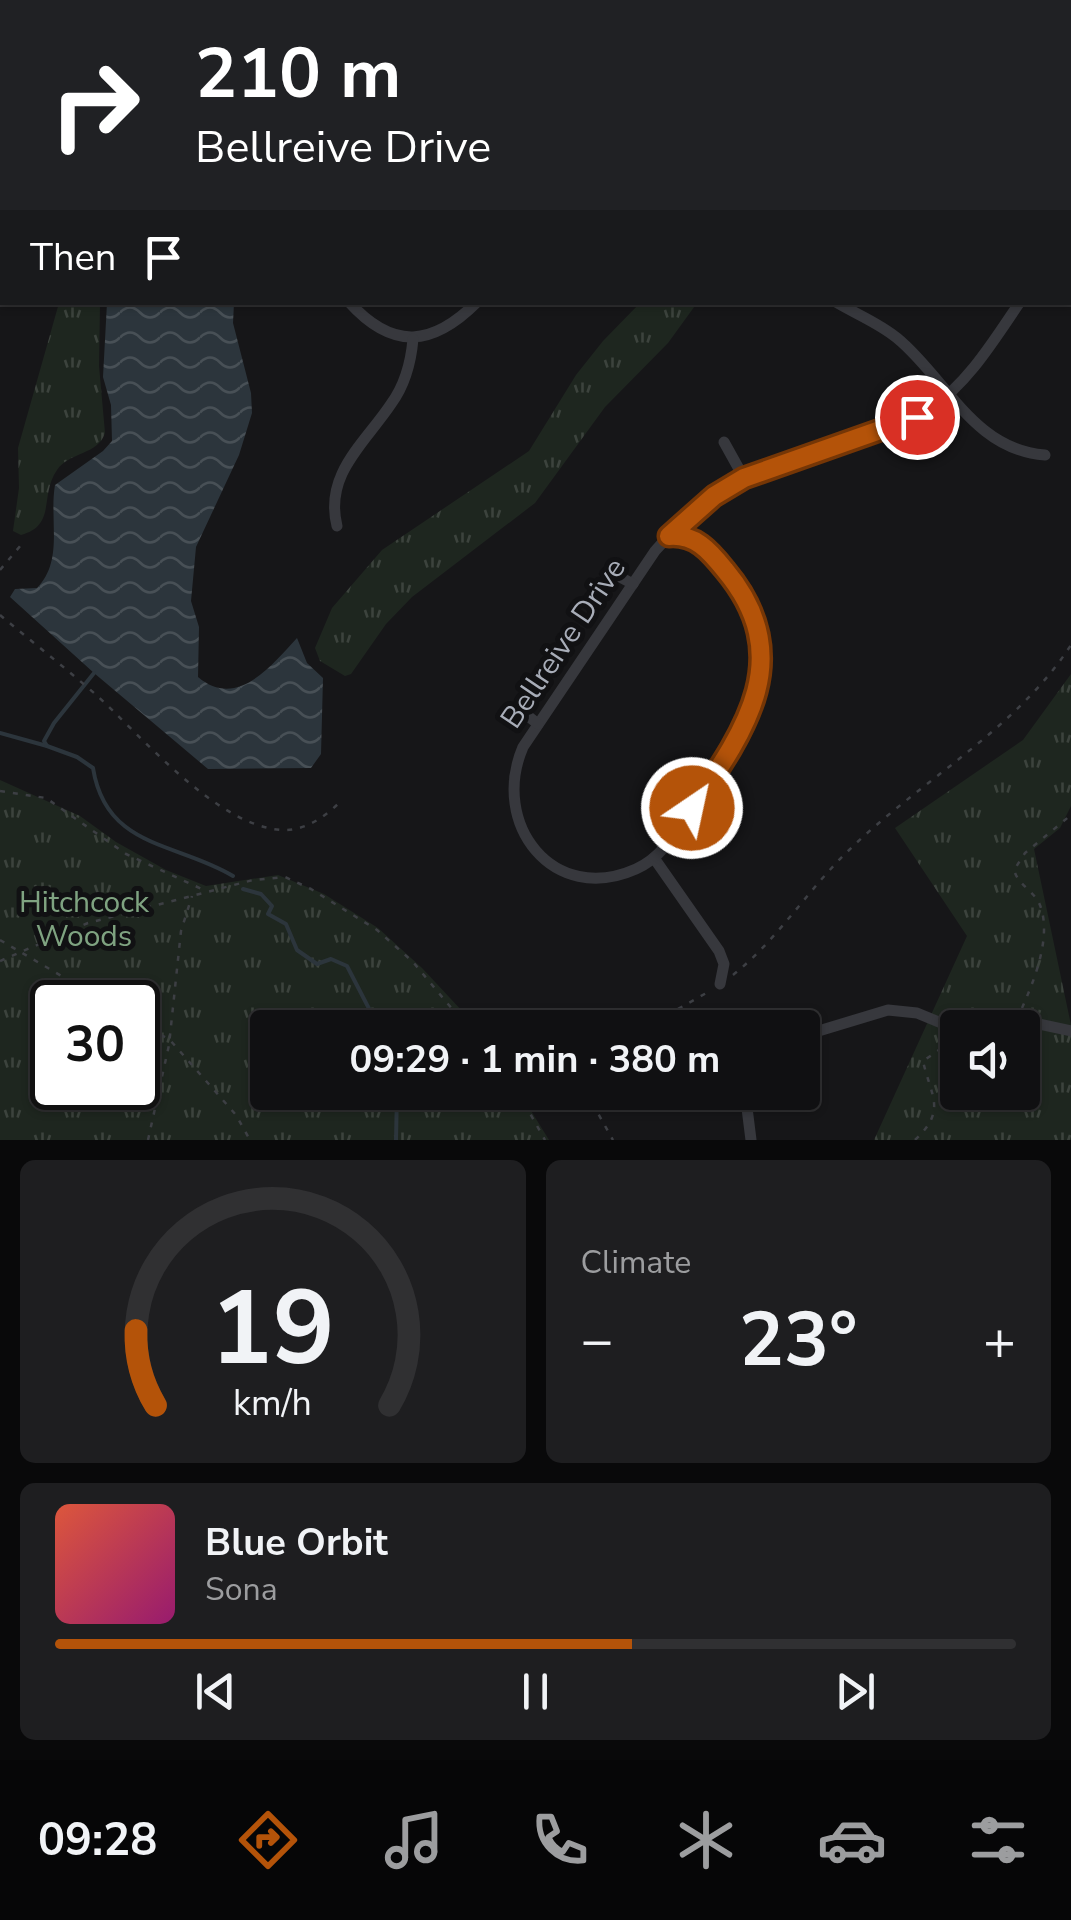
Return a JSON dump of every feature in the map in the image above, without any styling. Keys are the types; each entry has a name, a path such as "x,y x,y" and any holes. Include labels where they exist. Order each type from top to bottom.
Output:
{"street":[{"path":"353,305 378,328 413,338 450,326 474,305"},
{"path":"841,305 898,339 1000,443 1030,454 1044,454"},
{"name":"Bellreive Drive","path":"654,858 630,872 582,876 552,865 528,842 514,806 513,782 523,747 538,724 669,536 714,496 744,478 917,417 967,375 1018,305"},
{"path":"337,526 333,502 336,484 353,453 398,392 408,369 413,338"},
{"path":"724,442 744,478"},
{"path":"669,536 693,538 714,555 736,583 754,620 760,666 752,710 740,736 680,827 654,858 719,951 724,964 720,984"},
{"path":"618,576 633,584"},
{"path":"519,709 538,724"},
{"path":"820,1031 888,1010 917,1013 940,1023"},
{"path":"1040,1025 1071,1031"},
{"path":"747,1110 751,1140"}],"path":[{"path":"0,570 21,545"},
{"path":"0,615 210,800 243,818 285,830 326,816 342,800"},
{"path":"675,1010 720,984 784,928 847,852 988,736 1071,646"},
{"path":"0,791 46,798 126,854 207,891"},
{"path":"1020,1010 1038,963 1042,909 1032,891 1018,881 1014,870 1025,852 1071,814"},
{"path":"0,961 88,923 253,880 285,878 311,889 389,940 453,1010"},
{"path":"148,1140 170,1040 181,931 192,896"},
{"path":"0,940 69,980"},
{"path":"160,1034 170,1040 236,1116 250,1140"},
{"path":"915,1140 934,1118 935,1103 923,1061 940,1050"},
{"path":"528,1110 546,1140"},
{"path":"596,1110 613,1140"}],"green space":[{"path":"58,305 100,305 99,366 105,433 96,446 57,470 43,517 32,530 21,535 13,531 19,488 18,448"},
{"path":"638,305 696,305 668,343 605,407 535,503 412,597 386,624 351,674 345,676 320,661 315,648 332,608 382,550 529,451 576,375"},
{"path":"1071,674 1071,806 1060,828 1034,849 1071,1025 1071,1140 874,1140 967,936 895,828 1023,740"},
{"name":"Hitchcock Woods","path":"0,780 80,816 166,870 206,886 278,875 324,894 378,928 461,1010 250,1010 250,1110 530,1110 549,1140 0,1140"}],"water":[{"path":"107,305 234,305 233,323 251,393 252,413 239,455 196,547 191,601 199,627 198,677 212,686 240,687 265,671 297,638 307,663 323,678 321,754 311,768 208,769 10,597 15,589 37,588 50,565 55,485 112,441 111,405 103,377"}],"waterway":[{"path":"47,746 44,741 54,723 94,673"},
{"path":"0,733 77,757 93,768 100,795 128,829 233,876"},
{"path":"243,889 261,894 272,906 268,914 286,924 297,950 317,964 331,959 347,966 370,1010"},
{"path":"396,1140 397,1110"}],"route":[{"path":"692,808 747,723 759,681 760,651 748,606 714,555 693,538 669,536 714,496 744,478 917,417"}]}
